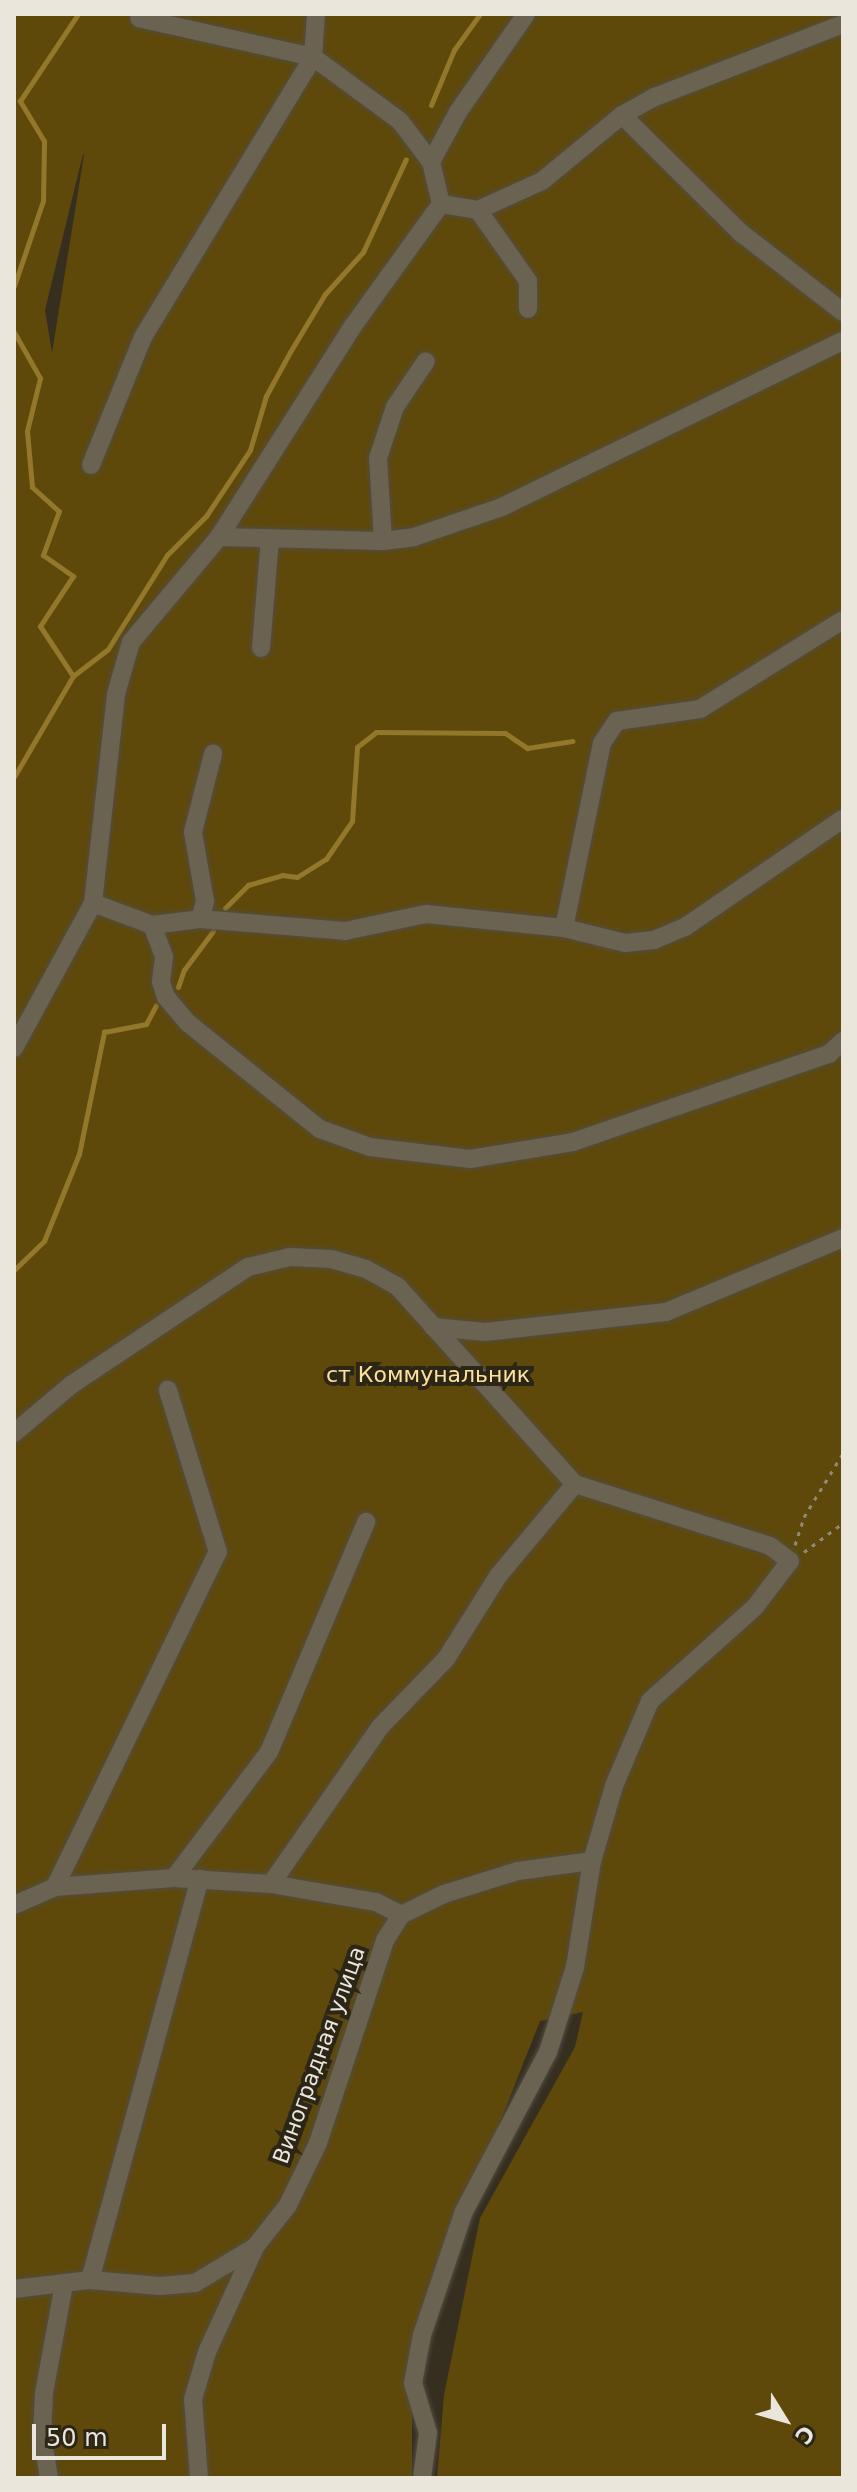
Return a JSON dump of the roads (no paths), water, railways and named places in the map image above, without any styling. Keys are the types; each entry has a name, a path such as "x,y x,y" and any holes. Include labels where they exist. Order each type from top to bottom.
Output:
{"street":[{"path":"91,465 143,337 313,57 316,14"},
{"path":"431,162 458,112 526,14"},
{"path":"14,1048 93,903 116,694 131,642 219,537 353,326 441,204 431,162 400,121 313,57 139,18"},
{"path":"441,204 478,210 542,181 622,115 843,24"},
{"path":"622,115 741,233 843,312"},
{"path":"478,210 528,281 528,309"},
{"path":"219,537 383,541 414,537 502,507 843,341"},
{"path":"383,541 378,458 395,407 426,361"},
{"path":"261,648 270,538"},
{"path":"564,928 602,743 617,721 700,709 843,620"},
{"path":"200,919 205,901 193,832 213,754"},
{"path":"93,903 152,925 200,919 345,931 426,914 564,928 625,943 654,940 685,927 843,819"},
{"path":"152,925 164,957 161,982 166,997 188,1023 320,1129 370,1147 470,1159 573,1142 829,1054 843,1041"},
{"path":"433,1327 485,1332 666,1312 843,1238"},
{"path":"14,1433 71,1385 248,1267 290,1257 331,1259 366,1269 398,1287 575,1484 770,1546 790,1561 755,1607 650,1701 614,1786 592,1861 575,1967 548,2052 464,2211 422,2335 413,2383 428,2433 422,2478"},
{"path":"55,1887 218,1552 168,1390"},
{"path":"271,1884 380,1727 446,1659 498,1576 575,1484"},
{"path":"174,1878 269,1752 366,1522"},
{"path":"14,1905 55,1887 174,1878 271,1884 376,1902 401,1915 444,1894 518,1871 592,1861"},
{"path":"90,2280 200,1879"},
{"name":"Виноградная улица","path":"199,2478 193,2399 207,2352 255,2247 288,2205 318,2143 385,1940 401,1915"},
{"path":"14,2289 90,2280 160,2286 195,2283 255,2247"},
{"path":"49,2478 42,2435 44,2393 64,2284"}],"waterway":[{"path":"14,286 43,201 44,141 20,101 78,14"},
{"path":"431,105 454,50 480,14"},
{"path":"73,676 108,649 167,555 206,516 250,450 266,396 325,294 363,252 406,159"},
{"path":"14,332 40,378 27,431 32,487 59,511 43,555 73,576 40,626 73,676 14,777"},
{"path":"225,908 248,885 282,875 297,877 326,859 352,821 357,747 376,732 505,733 527,748 572,741"},
{"path":"178,987 184,970 213,931"},
{"path":"14,1270 44,1241 79,1154 104,1032 146,1024 156,1005"}],"park label":[{"name":"ст Коммунальник","path":"428,1375"}]}
